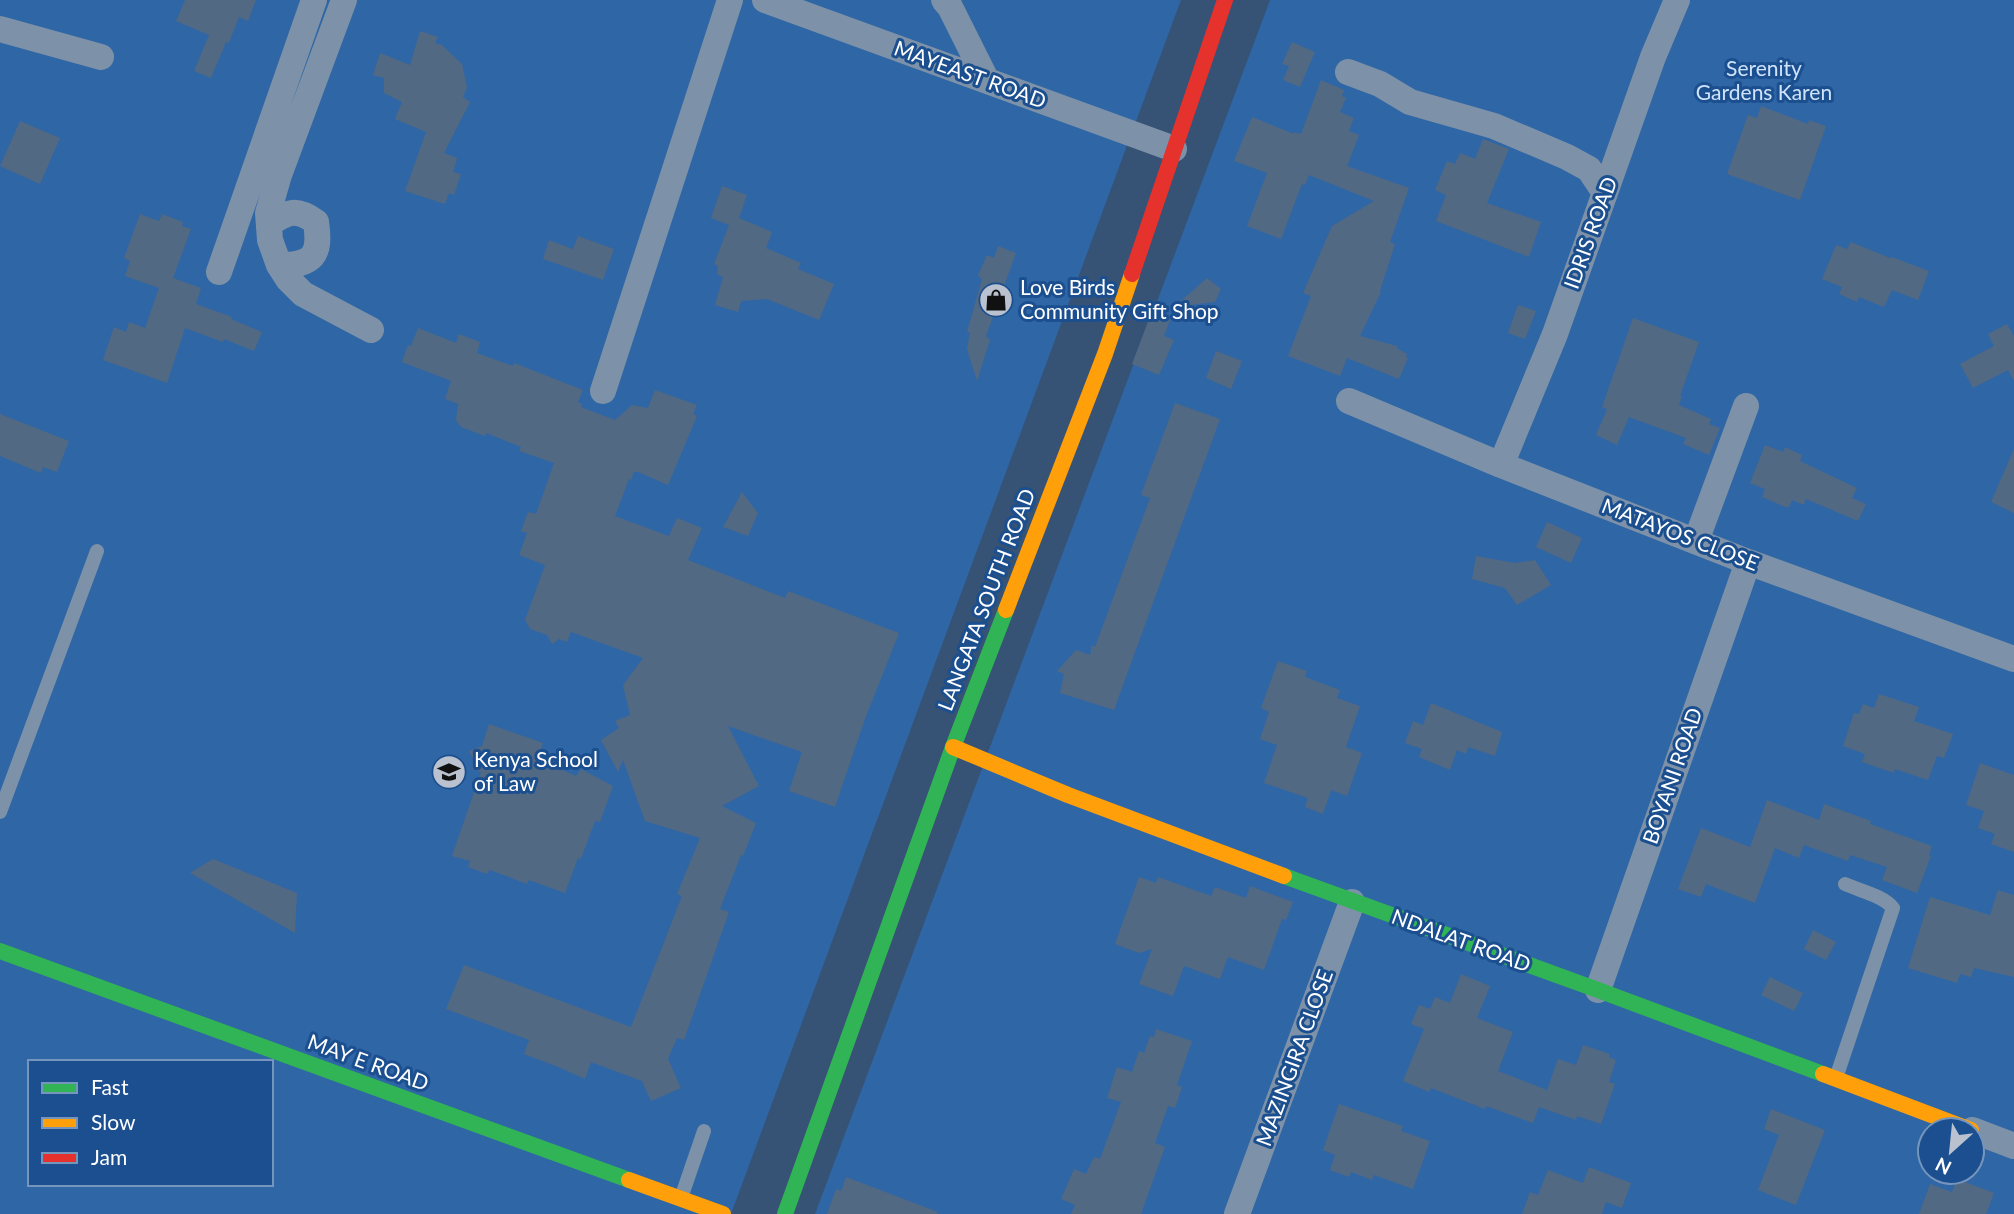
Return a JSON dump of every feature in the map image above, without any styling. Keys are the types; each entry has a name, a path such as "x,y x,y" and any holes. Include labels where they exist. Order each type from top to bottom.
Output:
{"street":[{"path":"219,272 314,0"},
{"path":"344,0 279,175 268,213 270,240 279,265 303,294 371,330"},
{"path":"603,391 730,0"},
{"name":"MAYEAST ROAD","path":"765,0 1174,149"},
{"path":"944,0 987,81"},
{"name":"LANGATA SOUTH ROAD","path":"785,1214 953,747 1105,354 1224,0"},
{"name":"IDRIS ROAD","path":"1501,464 1555,334 1653,57 1677,0"},
{"path":"0,29 102,57"},
{"path":"1348,72 1380,84 1410,102 1494,126 1567,157 1589,169 1605,194"},
{"path":"269,223 286,212 305,214 316,222 317,246 310,260 299,265 279,265"},
{"name":"MATAYOS CLOSE","path":"1349,401 1748,562 2014,659"},
{"path":"1696,541 1746,406"},
{"name":"BOYANI ROAD","path":"1598,990 1748,562"},
{"name":"NDALAT ROAD","path":"953,747 1068,794 1352,902 1598,990 1934,1116"},
{"name":"MAZINGIRA CLOSE","path":"1237,1214 1352,902"},
{"name":"MAY E ROAD","path":"0,951 723,1214"},
{"name":"NDALAT ROAD","path":"1986,1135 2014,1146"}],"lane":[{"path":"0,812 97,551"},
{"path":"1835,1079 1893,908 1888,902 1845,884"},
{"path":"681,1199 704,1131"}],"green space":[{"path":"0,0 1181,0 731,1214 0,1214"},
{"name":"Serenity Gardens Karen","path":"1270,0 2014,0 2014,1214 815,1214"}],"building":[{"path":"185,0 256,0 248,21 239,17 211,78 194,71 209,35 176,21"},
{"path":"420,31 438,37 435,43 442,45 462,64 467,87 463,97 470,102 444,153 457,158 453,172 461,174 454,195 449,193 445,204 405,191 426,132 395,119 402,102 384,93 384,78 373,75 380,53 410,65"},
{"path":"1292,42 1315,52 1300,87 1283,80 1289,66 1282,64"},
{"path":"1321,80 1344,90 1342,96 1346,98 1340,112 1354,118 1349,131 1359,135 1347,166 1409,188 1390,242 1395,244 1381,292 1360,336 1397,346 1407,354 1408,358 1399,379 1347,358 1340,376 1288,356 1311,296 1303,293 1332,226 1374,201 1309,175 1305,185 1302,184 1281,239 1247,226 1267,173 1234,161 1252,117 1294,134 1301,134"},
{"path":"1761,106 1808,124 1809,120 1826,126 1800,200 1727,174 1748,115 1757,118"},
{"path":"20,121 60,138 40,184 0,166"},
{"path":"1483,139 1509,149 1487,203 1541,222 1529,257 1436,221 1446,195 1435,190 1447,161 1455,164 1460,153 1475,159"},
{"path":"722,186 747,195 739,218 772,232 766,248 801,263 798,269 834,284 819,320 767,299 741,301 738,312 715,305 723,277 717,274 718,266 714,264 729,225 711,218"},
{"path":"140,214 159,221 162,214 183,222 182,226 191,229 173,278 201,288 196,304 262,332 254,351 185,328 167,383 103,360 114,327 126,332 129,322 145,328 159,288 125,276 130,261 124,258"},
{"path":"578,236 614,249 603,280 543,259 549,240 573,249"},
{"path":"1851,242 1929,271 1918,300 1892,290 1884,307 1859,297 1857,302 1839,294 1842,287 1822,279 1836,245 1847,249"},
{"path":"998,246 1016,253 986,336 990,340 977,381 967,349 970,333 967,332 982,279 978,275 987,255 994,258"},
{"path":"1207,278 1221,289 1215,302 1174,307"},
{"path":"1518,305 1536,311 1525,339 1508,333"},
{"path":"1152,311 1171,318 1164,336 1174,340 1159,375 1132,364"},
{"path":"1633,318 1699,342 1679,405 1711,419 1709,424 1720,428 1709,455 1683,444 1686,438 1629,417 1617,445 1596,435 1607,409 1602,407"},
{"path":"2007,324 2014,336 2014,381 2008,370 1973,388 1960,364 1994,346 1988,334"},
{"path":"418,328 456,343 459,334 480,342 477,353 513,366 514,363 583,390 578,402 582,404 581,407 615,420 632,405 648,408 655,390 697,405 693,414 697,416 668,485 634,472 615,516 669,536 677,518 702,528 688,560 785,598 788,591 899,633 865,719 835,807 789,791 802,752 728,726 759,786 722,806 756,823 720,909 729,912 684,1040 677,1038 668,1059 681,1088 651,1101 642,1081 591,1062 585,1079 524,1054 529,1040 446,1009 464,965 631,1027 682,896 677,894 700,838 645,821 623,760 618,772 601,740 619,728 615,721 630,715 623,685 643,658 571,632 567,642 559,639 552,644 547,635 530,629 525,620 545,565 519,555 527,533 521,531 528,512 536,514 554,463 519,451 521,447 486,433 485,436 461,427 456,420 458,404 445,399 451,381 402,362"},
{"path":"1216,351 1242,361 1231,389 1206,378"},
{"path":"1175,403 1220,419 1114,710 1060,693 1064,674 1057,671 1076,650 1090,655 1092,645 1095,647 1150,498 1141,495"},
{"path":"0,414 69,441 57,472 43,467 41,473 0,456"},
{"path":"1765,445 1783,452 1785,447 1802,455 1800,461 1857,488 1852,498 1866,504 1858,521 1806,499 1804,505 1792,500 1789,507 1785,507 1762,497 1765,489 1750,483"},
{"path":"2014,449 2014,513 1991,502"},
{"path":"742,492 758,513 748,536 723,527"},
{"path":"1547,522 1582,538 1571,563 1536,547"},
{"path":"1476,556 1515,563 1535,560 1551,585 1517,605 1505,588 1472,579"},
{"path":"1278,661 1307,671 1305,677 1340,690 1337,698 1360,706 1346,747 1362,753 1347,796 1331,790 1323,814 1305,807 1308,798 1264,783 1277,745 1260,739 1269,712 1261,708"},
{"path":"1879,694 1919,707 1914,721 1953,734 1944,758 1937,756 1928,780 1895,769 1894,773 1862,762 1865,754 1843,746 1854,713 1859,714 1863,704 1874,708"},
{"path":"1431,703 1502,732 1495,756 1468,747 1466,754 1457,750 1450,770 1419,757 1422,749 1405,743 1413,721 1423,725"},
{"path":"489,724 543,743 537,759 576,776 581,769 613,786 600,822 595,821 565,893 529,880 527,884 490,870 487,874 468,867 470,861 452,856 481,772 472,769 474,761 469,751 482,746"},
{"path":"1980,763 2014,775 2014,852 1991,844 1995,834 1978,828 1984,811 1966,805"},
{"path":"1767,800 1819,820 1824,804 1932,846 1917,893 1882,880 1887,867 1850,855 1848,861 1804,845 1799,858 1775,848 1755,903 1706,884 1701,897 1678,889 1701,828 1750,847"},
{"path":"213,859 297,893 295,933 190,873"},
{"path":"1139,877 1156,883 1158,877 1211,896 1215,887 1246,898 1250,886 1293,902 1286,920 1282,919 1264,970 1228,957 1220,979 1184,966 1173,996 1139,984 1152,949 1139,953 1115,944"},
{"path":"1998,890 2014,895 2014,977 1974,968 1971,977 1960,974 1957,983 1908,968 1930,897 1990,915"},
{"path":"1813,930 1836,942 1826,960 1804,949"},
{"path":"1461,974 1490,986 1477,1018 1513,1032 1498,1071 1547,1090 1558,1059 1576,1065 1583,1045 1610,1054 1609,1057 1616,1060 1609,1082 1615,1084 1601,1124 1577,1116 1576,1120 1539,1107 1533,1123 1486,1106 1485,1109 1431,1088 1429,1092 1403,1081 1424,1029 1411,1024 1419,1005 1430,1009 1435,997 1450,1003"},
{"path":"1770,977 1803,993 1794,1011 1761,995"},
{"path":"1156,1029 1192,1041 1177,1085 1182,1087 1175,1108 1168,1106 1155,1143 1165,1147 1141,1214 1071,1214 1075,1205 1061,1199 1074,1169 1086,1174 1094,1157 1100,1159 1121,1102 1107,1098 1117,1067 1132,1072 1139,1051 1144,1053 1150,1036 1154,1037"},
{"path":"1339,1104 1403,1126 1401,1131 1430,1141 1413,1189 1374,1175 1372,1180 1351,1172 1349,1177 1330,1170 1335,1155 1323,1150"},
{"path":"1771,1109 1825,1130 1796,1205 1758,1190 1779,1135 1764,1129"},
{"path":"1589,1167 1631,1183 1622,1208 1606,1202 1602,1214 1522,1214 1530,1192 1538,1195 1548,1170 1583,1183"},
{"path":"846,1177 938,1212 827,1214 836,1189 841,1191"},
{"path":"1929,1186 1952,1192 1954,1186 1976,1186 1994,1193 1986,1214 1919,1214"}],"traffic: fast":[{"path":"785,1214 953,747 1006,610"},
{"path":"1284,876 1823,1074"},
{"path":"0,951 629,1180"}],"traffic: slow":[{"path":"1006,610 1105,354 1132,274"},
{"path":"953,747 1068,795 1284,876"},
{"path":"1823,1074 1934,1116"},
{"path":"629,1180 723,1214"}],"traffic: jam":[{"path":"1132,274 1225,0"}],"place":[{"name":"Love Birds Community Gift Shop","path":"996,300"},
{"name":"Kenya School of Law","path":"449,772"}]}
